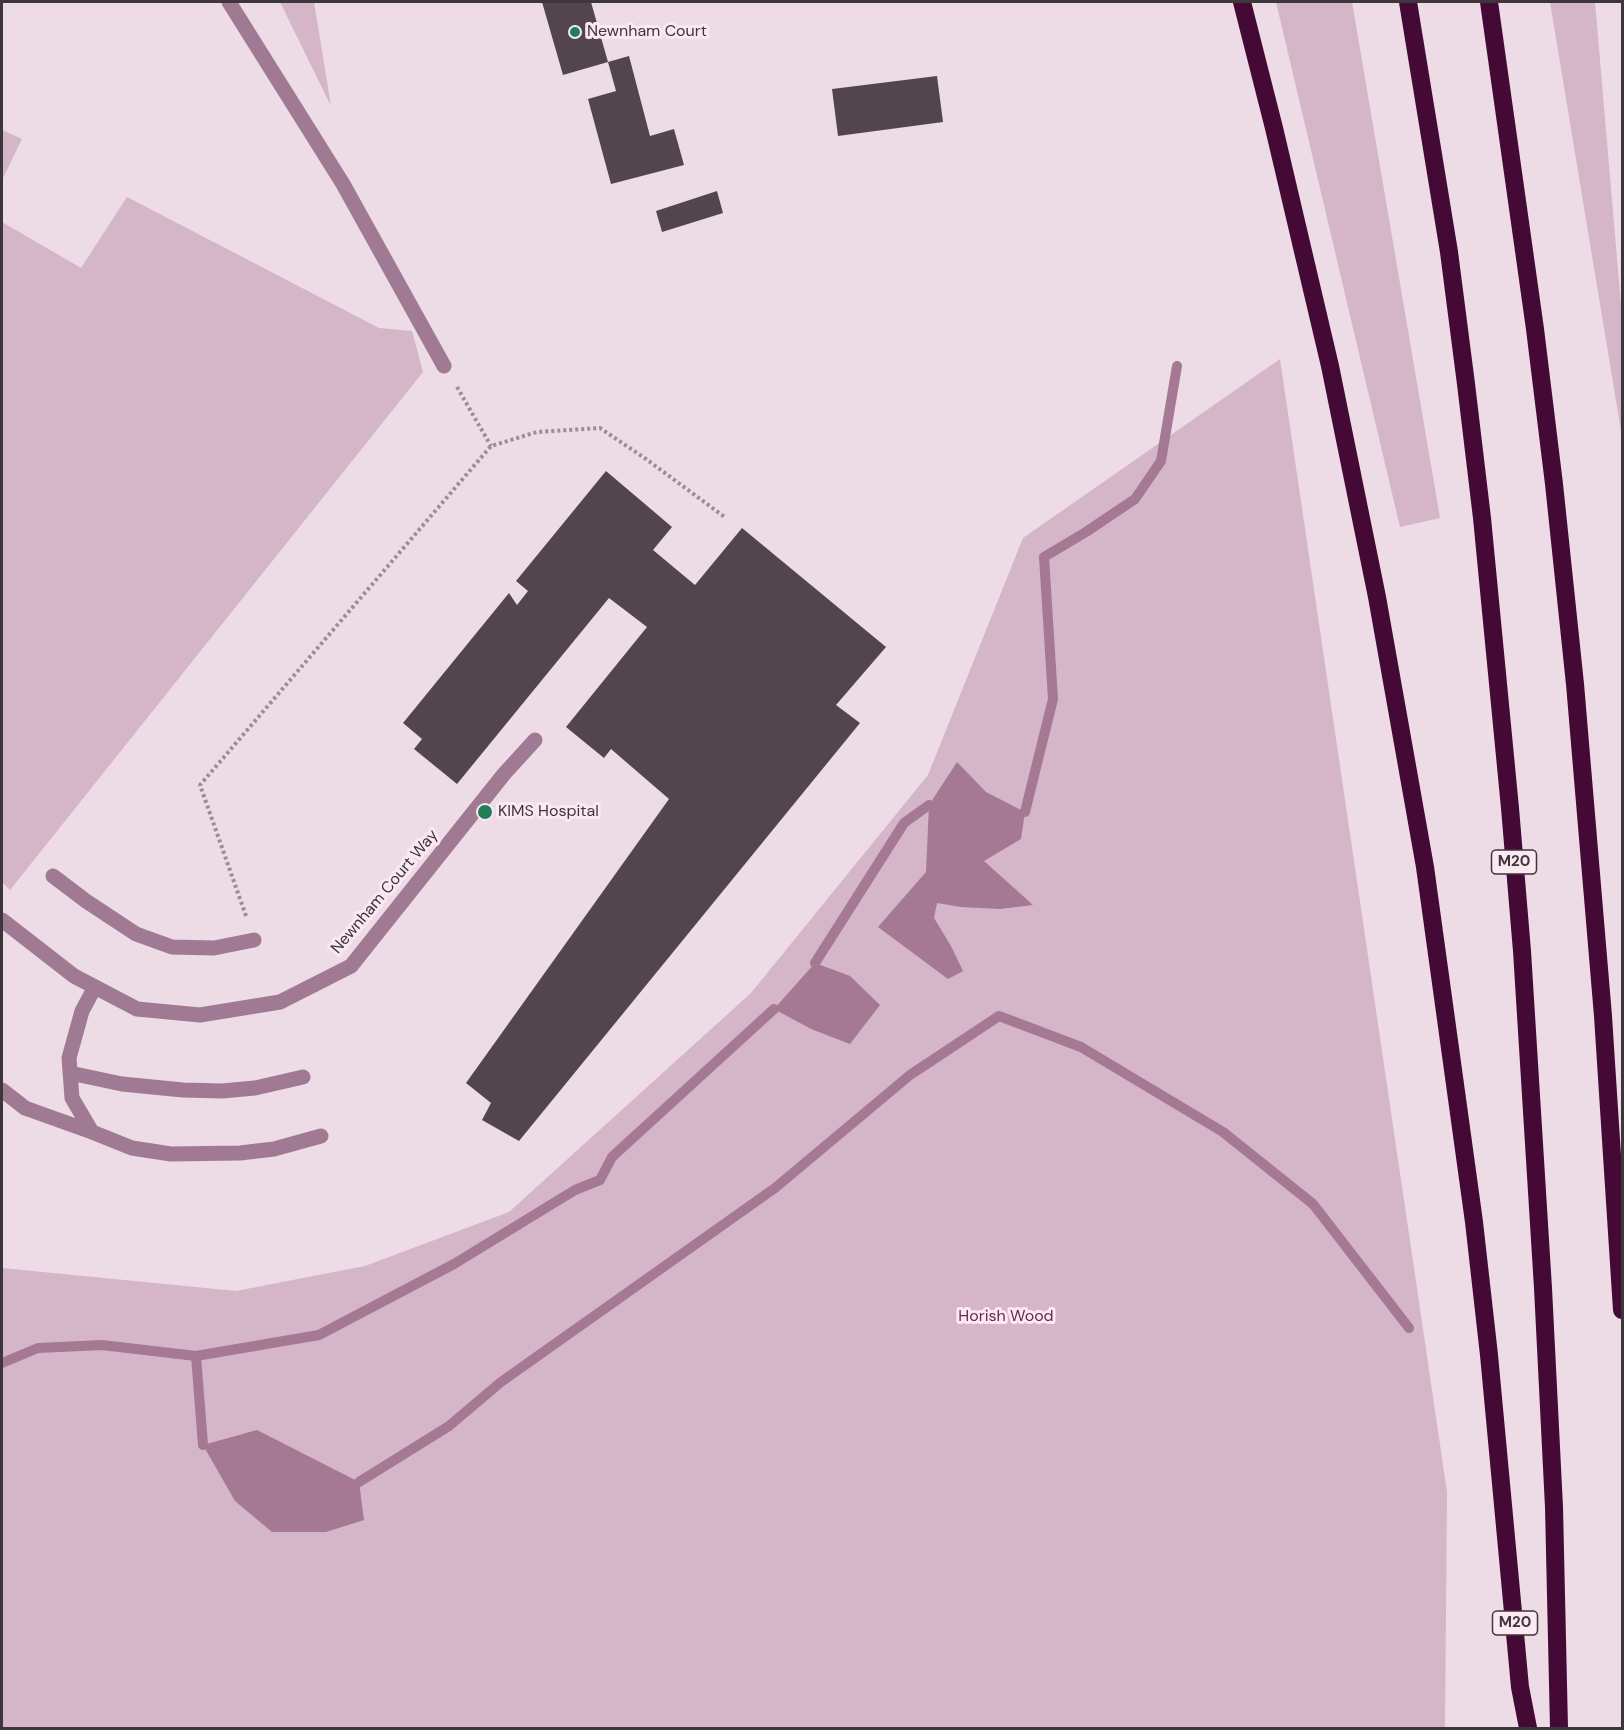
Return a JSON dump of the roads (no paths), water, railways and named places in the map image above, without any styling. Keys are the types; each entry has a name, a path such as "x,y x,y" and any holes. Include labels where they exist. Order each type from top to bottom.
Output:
{"highway":[{"name":"M20","path":"1242,2 1330,366 1377,597 1415,808 1448,1026 1474,1222 1491,1366 1520,1687 1528,1728"},
{"name":"M20","path":"1408,2 1445,230 1466,384 1482,518 1512,832 1522,951 1543,1288 1554,1507 1559,1728"},
{"path":"1489,2 1535,329 1575,684 1604,1016 1623,1310"}],"lane":[{"path":"229,2 343,183 444,366"},
{"name":"Newnham Court Way","path":"2,920 74,976 137,1009 200,1015 280,1002 351,966 504,774 535,740"},
{"path":"53,876 86,902 136,934 172,947 214,948 254,940"},
{"path":"92,1132 72,1098 69,1058 82,1011 95,987"},
{"path":"70,1073 122,1084 222,1091 255,1088 303,1077"},
{"path":"2,1090 25,1108 132,1148 171,1154 240,1153 274,1149 321,1136"}],"waterway":[{"path":"1025,812 1053,699 1044,557 1135,499 1161,461 1177,366"},
{"path":"815,963 904,823 929,805"},
{"path":"2,1363 38,1348 102,1345 196,1356 319,1335 454,1264 575,1190 600,1180 612,1157 774,1009"},
{"path":"359,1482 449,1426 501,1382 775,1188 910,1075 999,1016 1081,1047 1223,1132 1313,1204 1409,1328"},
{"path":"196,1356 203,1445"}],"place":[{"name":"Newnham Court","path":"575,32"},
{"name":"KIMS Hospital","path":"485,812"}],"park label":[{"name":"Horish Wood","path":"1006,1317"}]}
